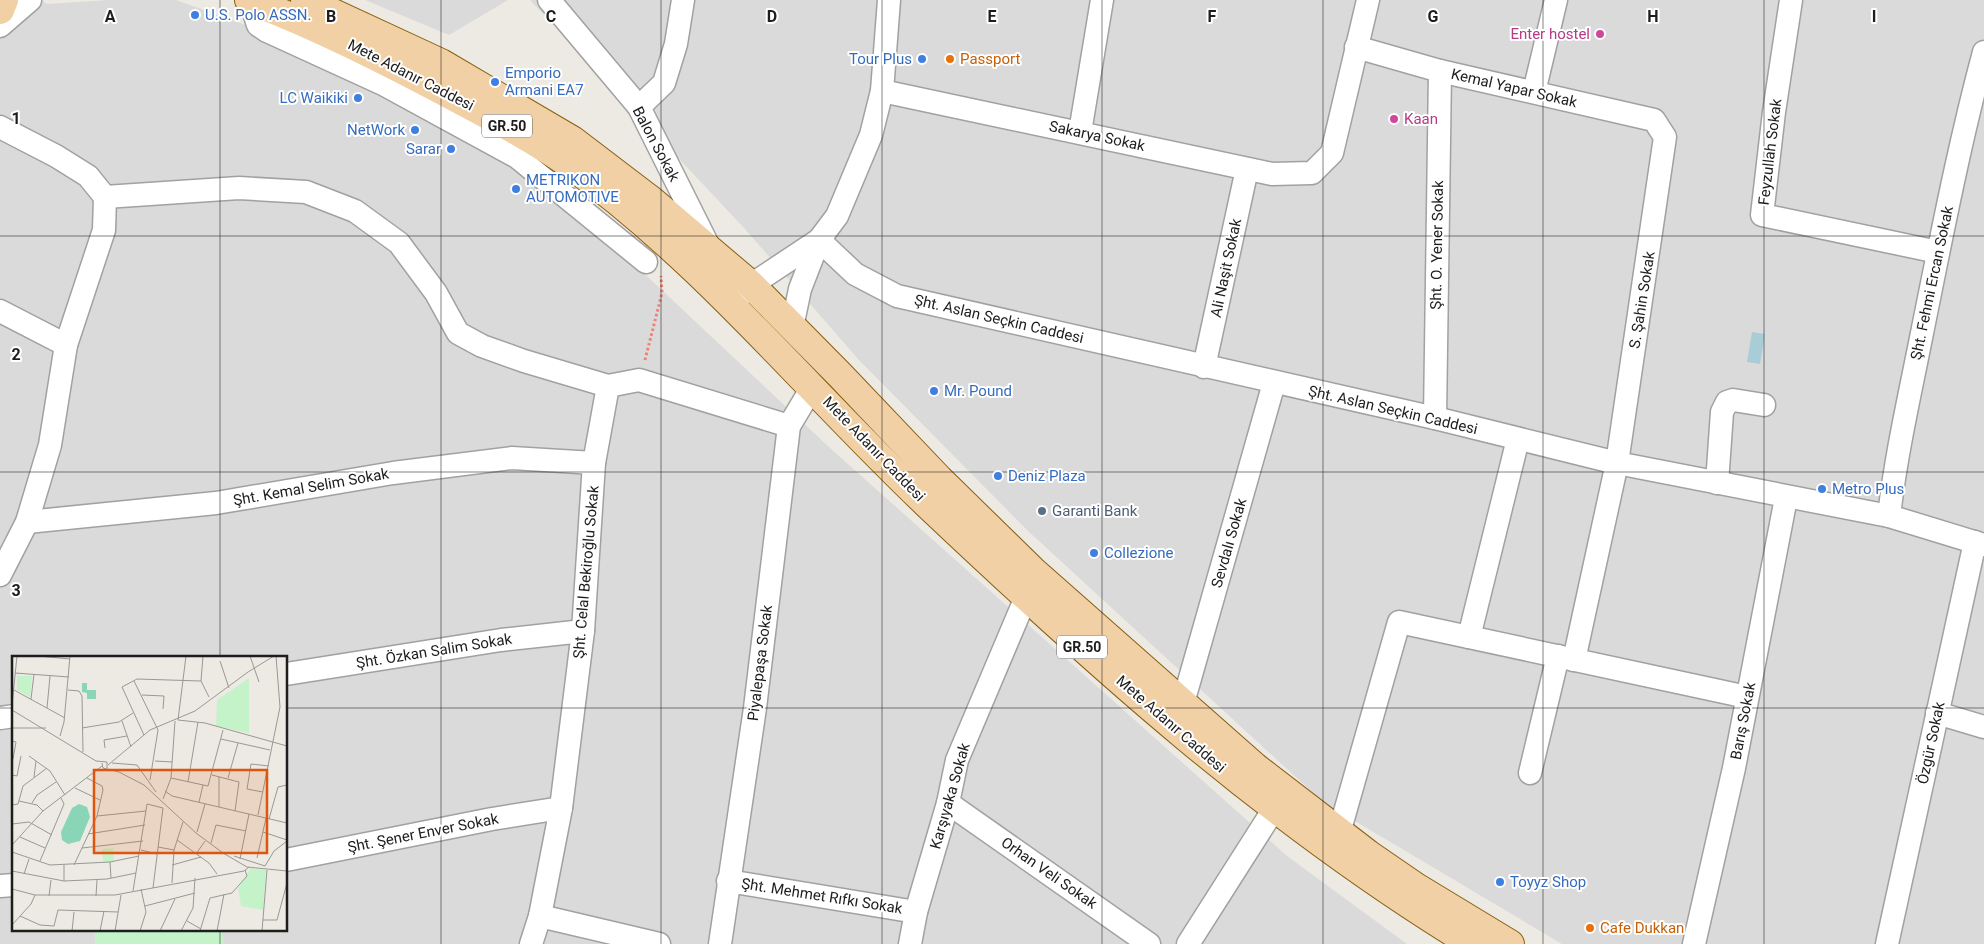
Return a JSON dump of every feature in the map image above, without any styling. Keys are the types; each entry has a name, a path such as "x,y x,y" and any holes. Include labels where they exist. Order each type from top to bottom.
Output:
{"main road":[{"path":"0,10 4,0"},
{"name":"Mete Adanır Caddesi","path":"250,0 372,53 523,147 571,166 645,226 731,304 922,499 1026,597 1178,731 1274,809 1365,876 1472,944"},
{"name":"Mete Adanır Caddesi","path":"305,0 441,63 572,140 652,201 751,285 840,374 940,480 1033,571 1255,767 1339,833 1416,887 1510,944"}],"street":[{"path":"0,26 30,0"},
{"name":"Balon Sokak","path":"549,0 639,107 710,251"},
{"path":"639,107 664,83 676,44 683,0"},
{"path":"792,328 800,289 819,240 837,216 871,135 882,91 889,0"},
{"path":"1080,132 1102,0"},
{"path":"1356,47 1368,0"},
{"path":"1534,92 1556,0"},
{"name":"Feyzullah Sokak","path":"1791,0 1774,112 1762,215 1938,252"},
{"name":"Sakarya Sokak","path":"882,91 1272,174 1312,173 1332,153 1356,47"},
{"name":"Kemal Yapar Sokak","path":"1356,47 1440,71 1654,120 1665,136"},
{"name":"Şht. Fehmi Ercan Sokak","path":"1889,516 1895,461 1968,110 1984,52"},
{"name":"Şht. O. Yener Sokak","path":"1435,418 1440,71"},
{"path":"0,127 88,176 105,196 104,230 66,345 50,445 27,522 0,575"},
{"name":"S. Şahin Sokak","path":"1530,773 1566,658 1617,463 1665,136"},
{"path":"523,147 646,262"},
{"name":"Ali Naşit Sokak","path":"1204,367 1247,169"},
{"path":"105,196 239,188 306,192 355,211 399,242 436,293 458,333 482,346 608,386 640,380 789,426"},
{"path":"731,304 751,285 819,240"},
{"name":"Şht. Aslan Seçkin Caddesi","path":"819,240 855,274 897,296 1435,418 1617,463 1786,498 1889,516 1980,544"},
{"path":"0,311 66,345"},
{"name":"Sevdalı Sokak","path":"1183,703 1274,383"},
{"name":"Şht. Celal Bekiroğlu Sokak","path":"531,944 540,916 561,808 583,631 594,463 608,386"},
{"name":"Piyalepaşa Sokak","path":"720,944 755,708 789,426 813,386"},
{"path":"1718,483 1722,412 1727,402 1733,400 1764,405"},
{"path":"1469,637 1518,439"},
{"name":"Şht. Kemal Selim Sokak","path":"27,522 216,503 393,473 512,458 594,463"},
{"name":"Barış Sokak","path":"1694,944 1747,697 1786,498"},
{"name":"Özgür Sokak","path":"1887,944 1937,713 1980,544"},
{"name":"Karşıyaka Sokak","path":"910,944 916,912 948,803 957,760 1026,597"},
{"path":"1339,833 1399,622 1747,697"},
{"name":"Şht. Özkan Salim Sokak","path":"288,674 501,640 583,631"},
{"path":"1937,713 1984,727"},
{"name":"Orhan Veli Sokak","path":"948,803 1150,944"},
{"name":"Şht. Şener Enver Sokak","path":"288,860 492,818 561,808"},
{"path":"1188,944 1274,809"},
{"name":"Şht. Mehmet Rıfkı Sokak","path":"728,881 916,912"},
{"path":"540,916 659,944"}],"path":[{"path":"640,380 662,293 660,272 646,262"}],"shaded area":[{"path":"0,0 41,0 47,4 109,0 176,0 273,35 534,170 830,448 1287,856 1407,944 0,944"},
{"path":"365,0 508,0 449,35"},
{"path":"530,0 1984,0 1984,944 1562,944 1323,802 1027,530 858,359 745,229"}],"green space":[{"path":"95,932 222,932 224,944 95,944"}],"water":[{"path":"1752,332 1765,334 1760,364 1747,362"}],"place":[{"name":"U.S. Polo ASSN.","path":"195,15"},
{"name":"Enter hostel","path":"1600,34"},
{"name":"Tour Plus","path":"922,59"},
{"name":"Passport","path":"950,59"},
{"name":"Emporio Armani EA7","path":"495,82"},
{"name":"LC Waikiki","path":"358,98"},
{"name":"Kaan","path":"1394,119"},
{"name":"NetWork","path":"415,130"},
{"name":"Sarar","path":"451,149"},
{"name":"METRIKON AUTOMOTIVE","path":"516,189"},
{"name":"Mr. Pound","path":"934,391"},
{"name":"Deniz Plaza","path":"998,476"},
{"name":"Metro Plus","path":"1822,489"},
{"name":"Garanti Bank","path":"1042,511"},
{"name":"Collezione","path":"1094,553"},
{"name":"Toyyz Shop","path":"1500,882"},
{"name":"Cafe Dukkan","path":"1590,928"}]}
